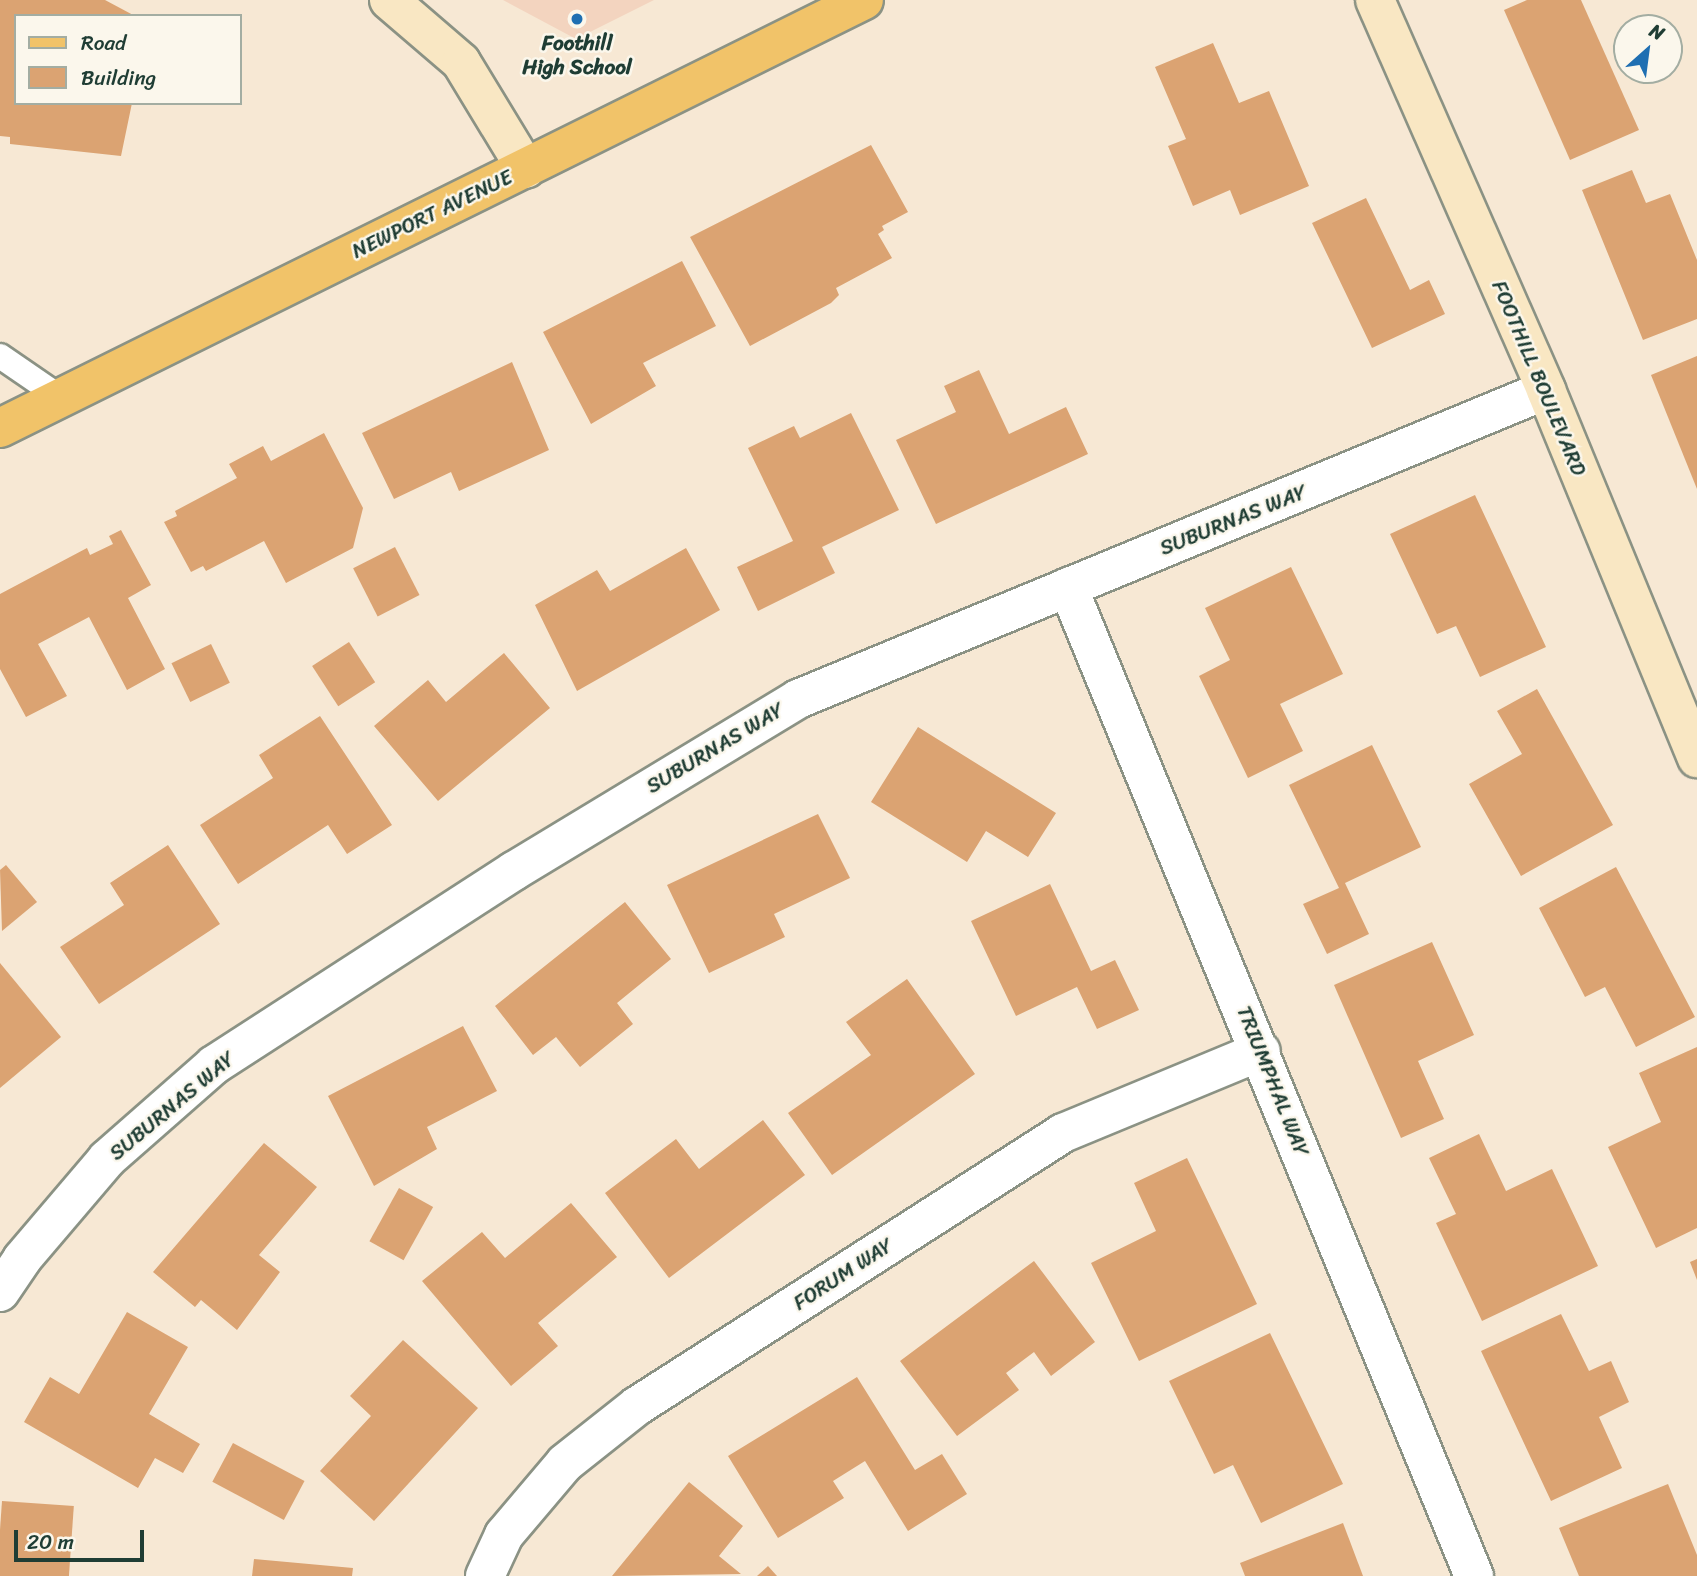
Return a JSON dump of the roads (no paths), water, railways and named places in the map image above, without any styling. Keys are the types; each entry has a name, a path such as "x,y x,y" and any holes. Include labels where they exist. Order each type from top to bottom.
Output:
{"main road":[{"name":"NEWPORT AVENUE","path":"0,428 864,0"}],"street":[{"path":"388,0 461,62 526,169"},
{"name":"FOOTHILL BOULEVARD","path":"1375,0 1546,390 1697,758"},
{"name":"SUBURNAS WAY","path":"0,1292 22,1259 107,1159 214,1065 514,871 798,699 1546,390"},
{"name":"TRIUMPHAL WAY","path":"1068,587 1261,1051 1474,1576"},
{"name":"FORUM WAY","path":"485,1576 505,1535 565,1463 637,1406 1063,1133 1261,1051"}],"lane":[{"path":"0,356 61,398"}],"place":[{"name":"Foothill High School","path":"577,19"}]}
